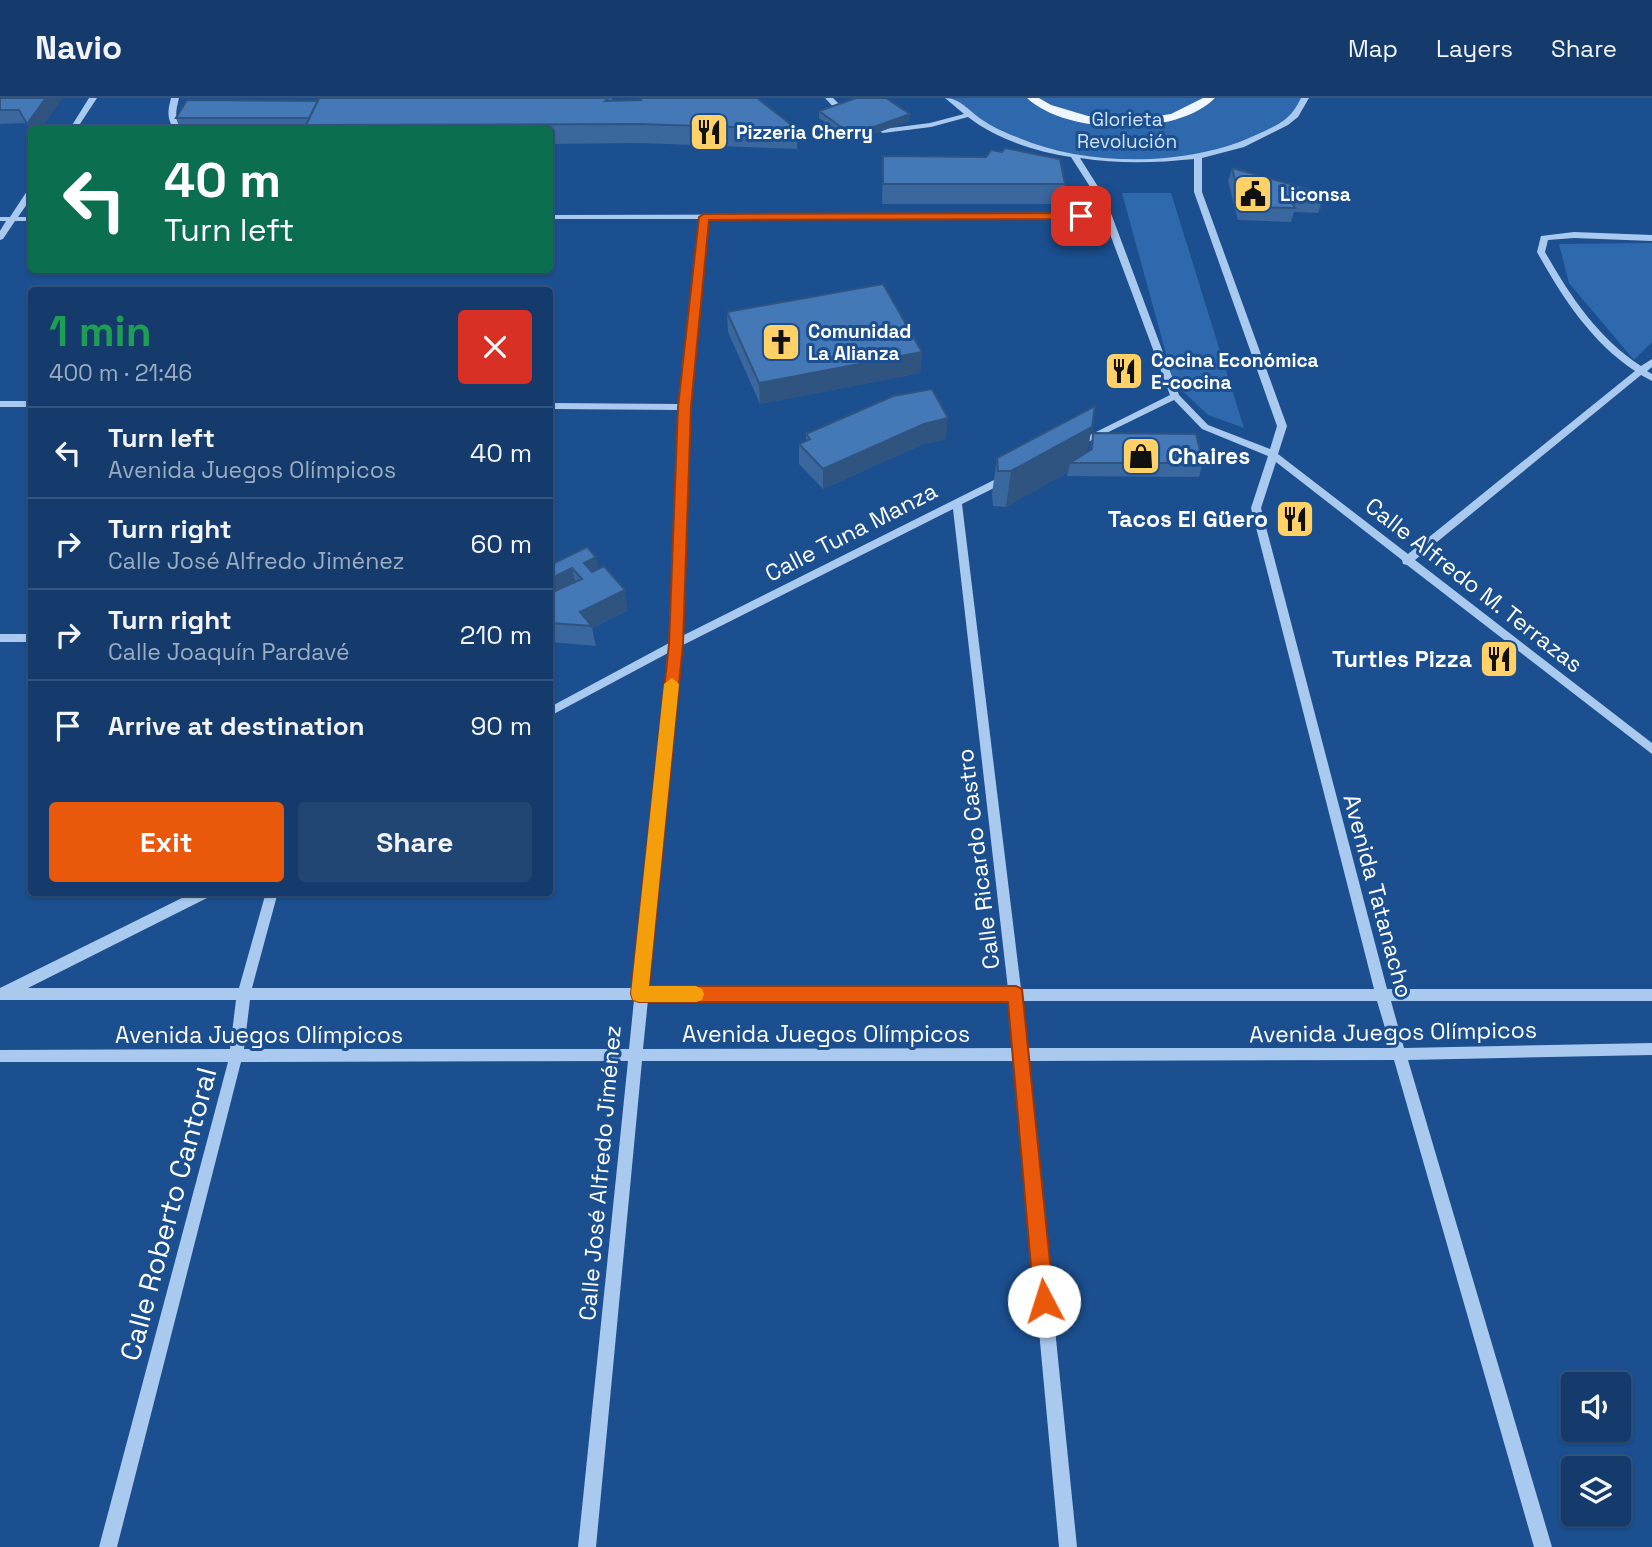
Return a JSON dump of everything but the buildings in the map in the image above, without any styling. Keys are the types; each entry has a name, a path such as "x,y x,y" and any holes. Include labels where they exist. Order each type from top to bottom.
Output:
{"main road":[{"path":"1019,98 1034,99 1063,113 1095,121 1130,123 1163,119 1191,111 1210,98"}],"street":[{"path":"75,126 93,98"},
{"path":"175,98 171,115 176,126"},
{"path":"316,126 328,98"},
{"path":"829,98 841,110"},
{"path":"949,98 967,115 1007,137 1074,155 1129,161 1198,157 1256,142 1295,117 1304,98"},
{"path":"883,131 931,125 967,115"},
{"path":"1074,155 1098,193 1108,216 1175,396 1205,427 1272,454"},
{"name":"Avenida Tatanacho","path":"1198,157 1198,192 1282,426 1256,508 1382,994 1544,1547"},
{"path":"0,237 28,196"},
{"path":"553,218 1108,216"},
{"name":"Calle José Alfredo Jiménez","path":"587,1547 639,994 676,644 684,407 704,217"},
{"path":"0,219 28,219"},
{"path":"1647,375 1601,341 1559,286 1541,252 1544,238 1652,237"},
{"path":"1408,561 1647,375 1652,362"},
{"path":"1078,443 1175,396"},
{"path":"0,404 28,404"},
{"path":"553,406 684,407"},
{"name":"Calle Alfredo M. Terrazas","path":"1272,454 1652,749"},
{"name":"Calle Tuna Manza","path":"553,710 676,644 1017,472"},
{"name":"Calle Ricardo Castro","path":"957,501 1016,994 1068,1547"},
{"path":"0,638 28,638"},
{"path":"1,995 199,896"},
{"name":"Calle Roberto Cantoral","path":"108,1547 236,1056 244,994 271,896"},
{"name":"Avenida Juegos Olímpicos","path":"1,995 1652,995"},
{"name":"Avenida Juegos Olímpicos","path":"0,1056 1400,1054 1652,1049"}],"green space":[{"name":"Glorieta Revolución","path":"949,98 1305,98 1290,120 1242,145 1201,155 1155,160 1108,159 1061,152 1017,140 979,122"},
{"path":"1122,193 1171,193 1244,428 1208,415 1174,383"},
{"path":"1652,243 1652,342 1634,360 1569,283 1559,244"}],"slow traffic":[{"path":"672,684 639,994 696,994"}],"place":[{"name":"Pizzeria Cherry","path":"709,132"},
{"name":"Liconsa","path":"1253,194"},
{"name":"Comunidad La Alianza","path":"781,342"},
{"name":"Cocina Económica E-cocina","path":"1124,371"},
{"name":"Chaires","path":"1141,456"},
{"name":"Tacos El Güero","path":"1295,519"},
{"name":"Turtles Pizza","path":"1499,659"}],"route":[{"path":"1044,1301 1016,994 639,994 676,644 684,407 704,217 1081,216"}]}
